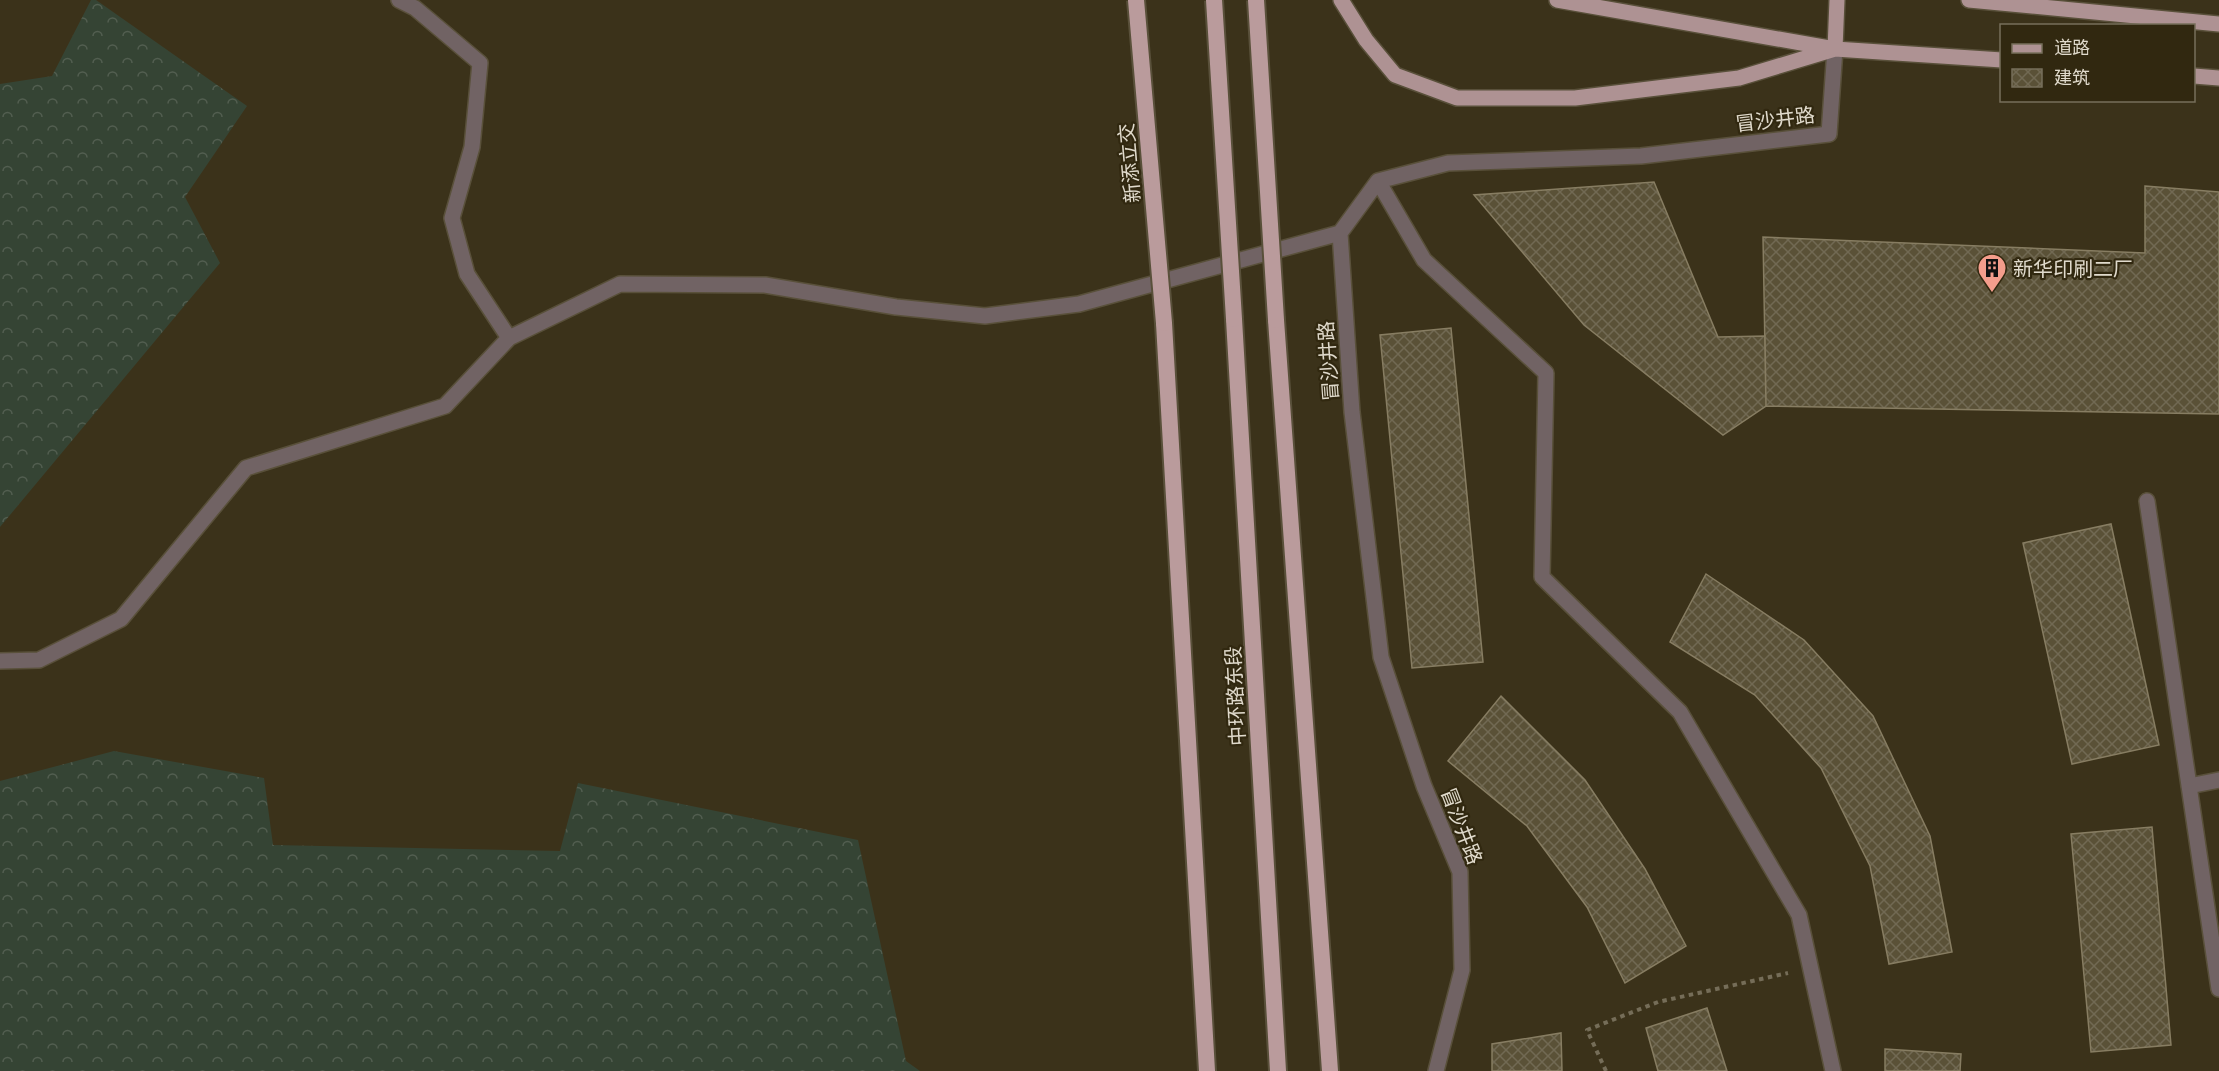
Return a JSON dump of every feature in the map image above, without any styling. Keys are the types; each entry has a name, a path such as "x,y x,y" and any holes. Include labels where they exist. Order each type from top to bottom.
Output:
{"highway":[{"name":"新添立交","path":"1136,0 1164,323 1207,1071"},
{"name":"中环路东段","path":"1214,0 1278,1071"},
{"path":"1256,0 1276,320 1330,1071"}],"main road":[{"path":"1341,0 1366,40 1395,75 1457,98 1575,98 1739,78 1835,49"},
{"path":"1557,0 1835,49 2000,60"},
{"path":"1835,49 1837,0"},
{"path":"1970,0 2219,24"},
{"path":"2195,76 2219,78"}],"street":[{"path":"399,0 415,8 480,63 472,147 452,218 467,274 509,338"},
{"name":"冒沙井路","path":"1378,182 1448,163 1641,156 1829,134 1835,49"},
{"path":"0,661 39,660 121,619 246,468 445,406 509,338 620,284 765,285 896,307 985,316 1079,304 1340,233 1378,182 1424,260 1546,373 1542,577 1680,712 1799,915 1833,1071"},
{"name":"冒沙井路","path":"1340,233 1352,412 1382,657 1424,786 1460,872 1462,970 1436,1071"},
{"path":"2147,501 2219,989"},
{"path":"2189,786 2219,780"}],"path":[{"path":"1606,1071 1587,1030 1659,1002 1810,968"}],"green space":[{"path":"91,0 96,0 247,106 185,197 220,263 0,527 0,84 52,76"},
{"path":"114,751 264,778 273,845 560,851 578,783 858,840 906,1061 920,1071 0,1071 0,781"}],"building":[{"path":"1654,182 1718,337 1765,336 1766,406 1723,435 1584,325 1474,195"},
{"name":"新华印刷二厂","path":"2145,186 2219,192 2219,414 1766,406 1763,237 2145,253"},
{"path":"1451,328 1483,662 1412,668 1380,335"},
{"path":"2111,524 2159,745 2072,764 2023,543"},
{"path":"1706,574 1804,640 1873,716 1930,836 1952,952 1889,964 1870,866 1821,768 1755,695 1670,642"},
{"path":"1501,696 1585,780 1645,869 1686,946 1625,983 1587,907 1527,826 1448,761"},
{"path":"2152,827 2171,1045 2091,1052 2071,834"},
{"path":"1707,1008 1727,1071 1658,1071 1646,1028"},
{"path":"1561,1033 1562,1071 1492,1071 1492,1044"},
{"path":"1885,1049 1961,1054 1960,1071 1885,1071"}],"place":[{"name":"新华印刷二厂","path":"1992,294"}]}
